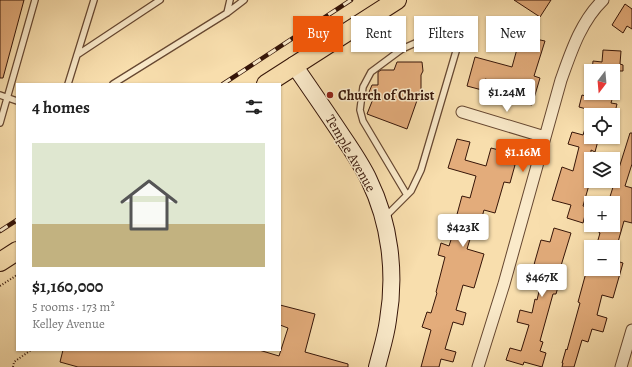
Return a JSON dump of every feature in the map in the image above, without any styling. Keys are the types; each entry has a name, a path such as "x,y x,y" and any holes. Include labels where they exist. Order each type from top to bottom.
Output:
{"main road":[{"path":"267,83 397,0"},
{"name":"Temple Avenue","path":"294,65 362,166 375,194 383,219 389,245 391,263 391,292 388,320 377,367"},
{"path":"0,262 16,251"}],"street":[{"path":"478,367 504,284 561,80 582,28 603,0"},
{"path":"462,112 545,137"},
{"path":"621,367 632,330"}],"lane":[{"path":"0,123 35,0"},
{"path":"68,83 94,0"},
{"path":"77,55 160,0"},
{"path":"227,13 230,0"},
{"path":"115,83 227,13 244,0"},
{"path":"383,219 407,195 411,191 421,170 462,31 431,36 402,49 371,72 363,87 360,110 363,121 407,195"},
{"path":"0,95 16,102"}],"path":[{"path":"0,286 16,276"},
{"path":"13,367 14,362 30,351"}],"building":[{"path":"0,0 24,0 3,78 0,78"},
{"path":"514,0 551,0 540,17"},
{"path":"625,4 632,9 632,29 627,26 623,33 612,25"},
{"path":"540,40 545,41 534,76 540,78 532,105 520,102 522,91 506,87 507,85 485,79 482,90 467,86 475,57 512,67 516,52 540,52"},
{"path":"603,50 621,51 620,64 593,64 593,61 602,62"},
{"path":"397,62 422,62 423,71 421,75 421,89 407,129 367,114 373,99 367,97 372,85 378,85 378,72 381,70 394,70"},
{"path":"620,64 623,65 623,71 620,71"},
{"path":"582,95 584,96 584,100 612,100 611,103 617,104 616,108 579,107"},
{"path":"572,132 583,135 584,132 584,144 597,144 595,152 591,150 591,152 584,152 584,188 588,188 586,196 584,196 583,223 567,218 571,205 552,200 562,167 573,171 579,147 568,144"},
{"path":"630,133 632,133 632,164 625,186 632,188 632,223 624,221 619,240 598,240 599,232 620,232 620,196 610,196 613,188 620,188 620,165"},
{"path":"457,139 470,142 465,160 486,166 491,148 503,151 501,161 515,165 510,183 504,182 495,213 484,210 480,224 475,223 467,249 484,254 474,288 463,285 456,310 466,313 463,325 453,322 445,349 456,352 453,362 441,359 439,367 421,367 431,330 422,327 427,312 431,313 445,257 438,255 441,243 449,246 458,218 456,218 462,196 470,198 476,176 448,168"},
{"path":"554,228 571,233 560,269 563,269 556,294 553,294 540,341 543,342 540,351 546,353 542,367 524,362 523,365 506,360 510,348 521,351 529,325 517,322 520,310 532,313 543,275 532,273 535,261 541,240 550,242"},
{"path":"620,262 623,263 620,274"},
{"path":"585,276 619,276 613,298 602,295 597,315 607,318 603,332 592,329 588,342 582,340 574,367 562,367 580,303 578,302"},
{"path":"281,305 315,314 305,352 348,364 348,367 78,367 60,362 63,351 262,351 279,356 288,328 281,325"}],"railway":[{"path":"225,83 351,0"},
{"path":"0,231 16,221"}],"place":[{"name":"Church of Christ","path":"330,95"}]}
